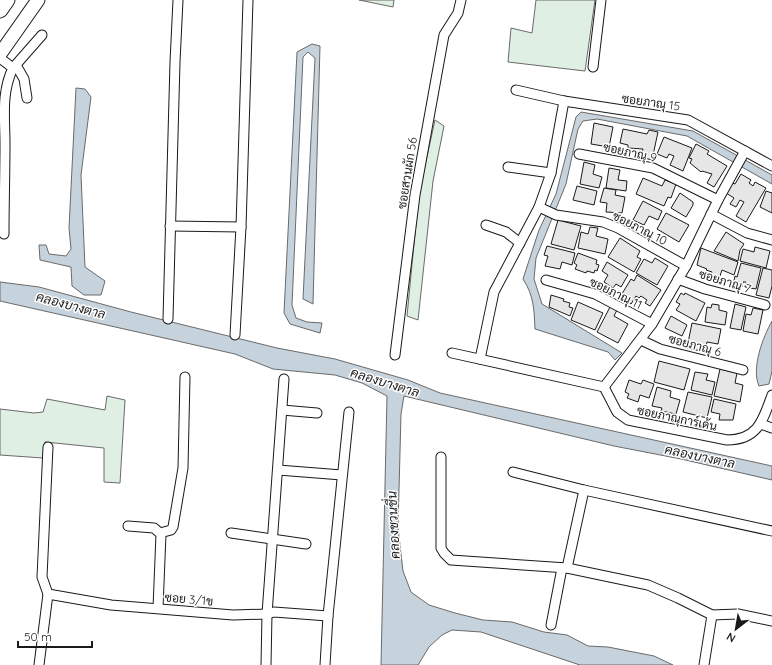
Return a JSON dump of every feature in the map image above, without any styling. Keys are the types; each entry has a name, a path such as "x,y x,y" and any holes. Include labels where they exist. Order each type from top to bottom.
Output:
{"highway":[{"path":"0,10 7,0"}],"main road":[{"path":"0,54 38,0"}],"street":[{"path":"168,319 178,0"},
{"path":"235,336 241,227 248,0"},
{"name":"ซอยสวนผัก 56","path":"395,355 415,195 444,35 458,13 461,0"},
{"path":"593,67 601,0"},
{"path":"4,234 4,102 9,78 15,66 42,35"},
{"path":"0,58 15,66 24,79 27,98"},
{"name":"ซอยภาณุ 15","path":"516,90 564,101 688,120 744,154 772,166"},
{"path":"480,359 494,292 520,243 543,209 564,101"},
{"name":"ซอยภาณุ 9","path":"579,154 653,168 718,200"},
{"path":"452,353 604,387 652,324 686,266 718,200 744,154"},
{"path":"508,167 551,173"},
{"name":"ซอยภาณุ 10","path":"543,209 556,215 603,222 618,228 686,266"},
{"path":"711,214 747,233 772,240"},
{"path":"486,225 506,232 520,243"},
{"path":"170,226 241,227"},
{"name":"ซอยภาณุ 7","path":"678,279 705,289 765,305"},
{"name":"ซอยภาณุ 11","path":"546,280 595,294 652,324"},
{"name":"ซอยภาณุ 6","path":"641,340 660,349 743,370"},
{"path":"160,533 171,530 174,523 182,468 185,377"},
{"path":"266,665 266,614 284,379"},
{"name":"ซอยภาณุการ์เด้น","path":"604,387 617,412 624,418 633,421 727,440 737,440 745,437 762,424"},
{"path":"772,395 762,424 772,428"},
{"path":"282,410 316,413"},
{"path":"325,665 328,616 349,412"},
{"path":"39,665 48,594 42,577 48,447"},
{"path":"440,457 441,548 447,556 456,561 564,568 648,585 712,615 738,614 772,621"},
{"path":"278,470 342,475"},
{"path":"513,472 584,490 772,531"},
{"path":"551,625 584,490"},
{"path":"128,526 154,528 160,533"},
{"path":"158,608 160,533"},
{"path":"231,533 306,544"},
{"name":"ซอย 3/1ข","path":"48,594 111,605 233,615 266,614 274,612 328,616"},
{"path":"704,665 712,615"}],"green space":[{"path":"359,0 394,0 393,7"},
{"path":"536,0 595,0 585,71 508,62 511,28 532,33"},
{"path":"435,120 444,126 433,181 418,320 407,316 419,193"},
{"path":"107,396 125,400 120,483 104,482 104,448 45,442 43,458 0,455 0,409 34,413 43,412 47,399 105,410"}],"water":[{"path":"312,44 320,46 313,304 303,299 315,58 308,52 303,57 292,305 296,318 307,322 322,323 320,333 290,324 284,313 297,52"},
{"path":"76,88 85,89 91,97 81,175 85,267 105,281 101,295 84,295 72,286 71,267 40,260 39,245 46,245 49,254 66,256 71,249 69,228"},
{"path":"581,112 693,131 772,175 772,184 687,136 597,119 583,121 578,129 566,184 536,258 534,279 542,304 622,353 615,360 608,352 535,329 534,309 527,285 523,279 539,230 556,194 576,117"},
{"path":"0,282 39,287 131,312 277,348 335,359 408,380 440,393 772,466 772,480 681,459 614,446 404,396 401,414 398,528 403,571 411,592 429,605 455,613 483,620 512,622 544,632 567,635 588,646 608,647 654,656 673,665 580,665 481,632 452,630 442,635 429,647 418,665 381,665 387,396 362,383 335,375 273,369 235,354 0,301"},
{"path":"772,321 772,371 769,384 759,386 756,370 757,362 765,335"}],"building":[{"path":"594,123 613,127 609,147 591,144"},
{"path":"623,129 647,134 649,130 658,132 652,160 641,157 643,149 628,148 628,145 620,143"},
{"path":"664,137 692,148 683,171 670,165 674,156 669,154 667,158 657,154"},
{"path":"696,144 709,151 707,154 727,166 714,187 707,183 712,174 701,172 690,163 692,159 689,158"},
{"path":"584,162 595,165 593,174 602,177 599,188 580,184"},
{"path":"609,168 620,170 618,180 627,181 626,191 606,188"},
{"path":"741,174 751,180 749,183 753,186 755,182 766,188 746,222 736,216 744,202 740,200 736,207 730,204 734,198 726,193 732,183 735,184"},
{"path":"643,178 662,186 665,180 676,184 671,198 668,197 664,206 636,194"},
{"path":"577,186 597,191 594,205 573,200"},
{"path":"604,188 616,190 615,195 625,197 622,213 606,212 607,203 600,202"},
{"path":"766,191 772,193 772,213 760,207"},
{"path":"680,193 693,202 693,205 686,217 671,208"},
{"path":"643,201 662,211 658,220 649,216 644,225 633,220"},
{"path":"666,213 689,225 679,242 657,229"},
{"path":"558,220 581,226 574,250 551,244"},
{"path":"590,227 598,228 596,236 608,239 605,254 578,248 581,232 588,234"},
{"path":"726,232 744,244 740,250 738,261 714,251"},
{"path":"620,238 640,251 637,257 641,259 634,272 608,257"},
{"path":"547,246 575,253 572,265 562,262 560,269 545,266 548,256 544,255"},
{"path":"755,247 770,251 766,268 740,261 743,249 754,252"},
{"path":"701,248 738,262 734,275 722,270 719,279 710,276 712,272 697,265"},
{"path":"578,253 597,260 596,264 599,265 597,271 595,270 594,273 587,271 586,273 575,269 577,265 574,263"},
{"path":"655,258 668,266 657,285 636,273 644,259 652,263"},
{"path":"607,262 628,275 621,287 616,284 613,288 604,282 608,275 602,271"},
{"path":"741,263 761,268 756,289 745,287 746,282 743,282 742,287 733,285"},
{"path":"763,268 772,270 772,286 769,298 756,295"},
{"path":"637,275 661,290 650,306 645,303 647,300 641,296 639,298 636,296 631,304 620,297 631,279 634,281"},
{"path":"681,293 684,295 685,293 705,303 696,321 676,310 680,304 676,302"},
{"path":"551,295 564,299 563,301 570,303 569,307 573,308 570,316 549,307"},
{"path":"578,302 603,313 595,330 571,320"},
{"path":"712,304 719,305 719,310 727,312 725,325 705,322 707,307 711,308"},
{"path":"735,304 746,307 741,330 730,328"},
{"path":"610,307 617,310 614,316 628,324 618,343 597,332"},
{"path":"753,308 763,310 758,334 743,331 746,314 751,315"},
{"path":"671,316 687,325 682,336 665,328"},
{"path":"692,323 721,329 718,344 707,342 705,352 687,348"},
{"path":"659,361 690,369 684,390 654,382"},
{"path":"720,369 737,373 735,383 743,385 740,402 714,396"},
{"path":"695,372 708,374 706,380 715,382 712,395 691,390"},
{"path":"629,380 641,384 643,380 654,384 649,398 640,395 638,402 627,398 629,394 625,392"},
{"path":"657,387 671,391 670,397 680,400 676,414 661,411 662,408 652,406"},
{"path":"688,392 712,397 707,418 683,412"},
{"path":"714,399 736,404 733,420 719,420 720,414 711,412"}],"water label":[{"name":"คลองบางตาล","path":"71,305"},
{"name":"คลองบางตาล","path":"385,382"},
{"name":"คลองบางตาล","path":"700,456"},
{"name":"คลองชวนชื่น","path":"393,525"}]}
